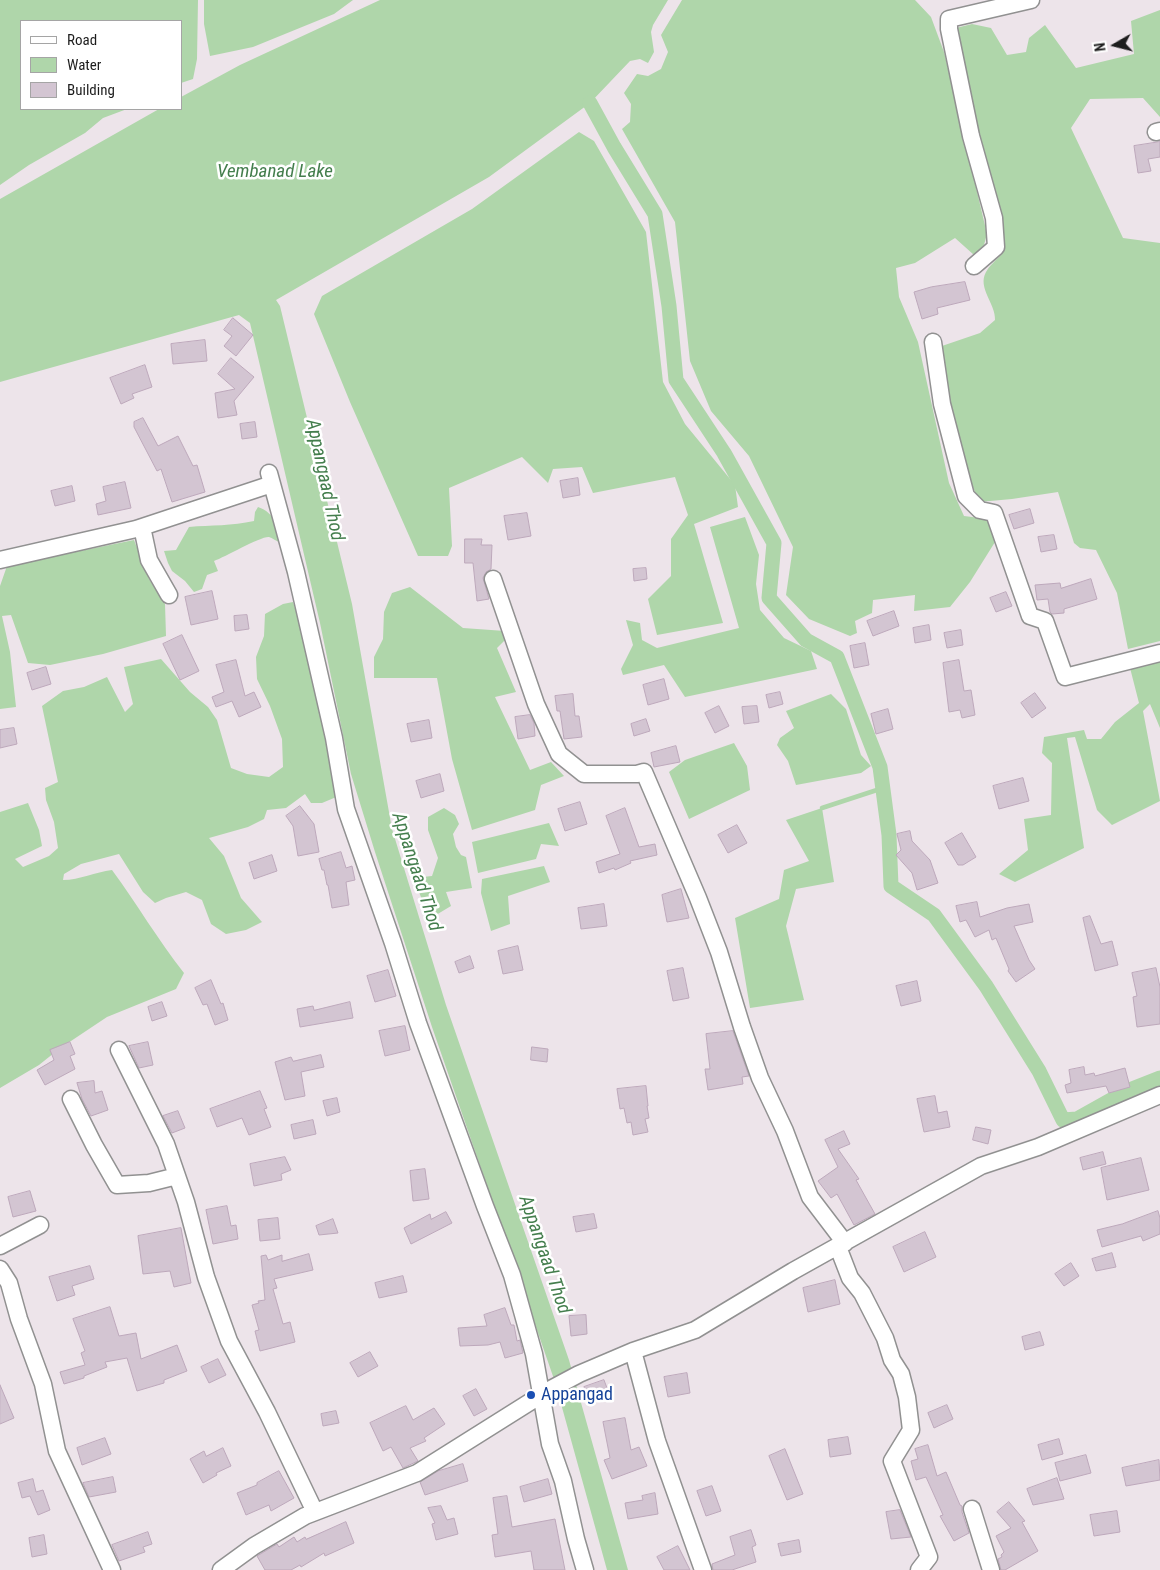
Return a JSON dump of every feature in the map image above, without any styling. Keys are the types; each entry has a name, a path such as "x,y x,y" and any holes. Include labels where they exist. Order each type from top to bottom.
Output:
{"street":[{"path":"974,266 996,247 994,218 971,136 948,29 949,19 1031,0"},
{"path":"932,342 942,404 966,496 980,510 994,514 1030,616 1045,621 1065,677 1160,653"},
{"path":"0,560 142,527 270,478 298,581 334,738 346,809 393,943 418,1023 484,1206 512,1275 546,1392 550,1444 563,1481 585,1570"},
{"path":"142,527 149,560 168,595"},
{"path":"492,579 536,704 559,754 584,774 637,774 644,772 698,898 719,952 760,1078 785,1131 810,1197 841,1245 850,1278 862,1293 885,1338 892,1360 901,1374 908,1397 911,1430 892,1461 929,1558 918,1570"},
{"path":"119,1050 166,1144 186,1202 206,1277 229,1341 267,1412 316,1512"},
{"path":"221,1570 254,1546 305,1516 417,1473 546,1392 579,1374 633,1351 695,1330 793,1271 981,1166 1038,1148 1160,1095"},
{"path":"71,1098 94,1145 117,1185 149,1183 177,1176"},
{"path":"0,1246 40,1225"},
{"path":"0,1269 9,1283 42,1384 57,1451 112,1570"},
{"path":"633,1351 656,1441 704,1570"},
{"path":"972,1509 991,1570"}],"water":[{"path":"0,0 198,0 197,59 193,79 182,83 182,20 20,20 20,110 124,110 103,118 85,133 29,165 0,185"},
{"path":"204,0 353,0 334,14 253,47 210,56 204,24"},
{"name":"Vembanad Lake","path":"380,0 668,0 653,25 651,32 654,52 648,63 640,59 630,61 590,103 489,177 276,300 280,306 352,604 392,829 446,1005 569,1360 628,1570 607,1570 555,1382 432,1027 351,774 320,623 250,323 239,315 0,382 0,199 157,110 182,110 182,96 240,65"},
{"path":"682,0 915,0 931,17 944,52 987,234 984,245 974,255 955,238 915,263 896,268 899,297 918,342 949,483 964,516 988,519 995,542 970,582 950,607 914,611 915,595 873,600 872,613 855,621 857,633 850,636 809,619 786,595 793,547 749,456 711,411 690,361 675,222 622,129 630,122 631,104 624,93 637,74 648,76 661,69 668,52 661,35"},
{"path":"1160,10 1160,117 1143,98 1090,99 1071,128 1123,238 1160,243 1160,641 1128,649 1117,593 1096,550 1080,548 1074,543 1058,492 979,502 965,467 946,403 939,347 980,333 995,320 993,308 985,290 984,278 989,267 1002,254 1003,232 952,29 972,24 991,28 1007,55 1026,52 1029,38 1045,25 1076,68 1134,54 1131,21"},
{"path":"579,132 594,141 646,232 663,382 685,424 735,485 738,507 694,524 723,623 657,635 648,599 671,576 671,539 688,515 675,477 593,493 582,467 553,469 548,483 522,457 449,488 452,546 448,556 418,556 350,402 314,314 322,296 472,209"},
{"path":"258,507 272,517 280,543 269,537 265,538 214,561 218,571 207,575 202,589 194,592 185,581 172,571 164,551 176,550 189,527 230,525 254,521 255,512"},
{"path":"745,517 759,555 756,584 760,610 784,638 811,651 817,669 685,697 664,665 623,675 621,669 633,645 626,620 640,623 642,640 657,648 739,628 710,527"},
{"path":"134,540 149,579 165,604 166,636 103,654 50,665 28,663 11,615 2,616 10,652 16,707 0,709 0,586 7,566"},
{"path":"410,587 463,628 505,631 506,639 497,648 516,692 495,697 530,770 551,762 564,776 541,785 535,810 472,830 452,759 437,678 374,678 374,657 383,639 384,612 392,593"},
{"path":"293,602 303,633 341,795 322,803 311,803 305,794 286,808 267,810 264,819 248,827 209,838 224,856 241,898 262,922 246,930 226,934 211,924 202,900 186,892 155,903 143,892 119,854 81,864 64,874 63,880 112,870 184,973 176,989 107,1017 59,1049 39,1065 0,1088 0,812 28,803 39,830 42,846 15,859 23,867 49,856 58,848 54,822 46,800 45,788 58,782 42,706 63,691 84,687 107,677 125,712 133,704 124,667 161,659 190,692 208,707 217,720 231,768 247,774 269,777 283,767 282,739 270,706 257,679 256,657 264,636 265,614 283,604"},
{"path":"1160,656 1160,728 1150,704 1143,711 1160,801 1112,825 1097,810 1075,737 1067,738 1084,848 1015,882 999,874 1028,850 1024,819 1051,815 1052,763 1042,753 1044,737 1084,730 1087,739 1101,739 1115,722 1139,703 1129,664"},
{"path":"831,694 846,709 861,755 871,766 861,773 796,785 788,761 777,745 780,738 794,728 786,711"},
{"path":"734,743 747,766 750,790 689,819 669,772 685,760"},
{"path":"444,808 455,815 459,824 453,834 456,847 461,855 466,857 472,888 446,892 451,906 436,915 426,909 413,878 432,876 438,858 428,830 428,817"},
{"path":"822,808 834,882 796,889 786,926 804,1000 750,1008 735,918 779,899 784,870 809,861 786,820"},
{"path":"549,823 559,846 541,844 536,859 478,873 472,842"},
{"path":"544,866 550,882 508,896 510,924 491,931 481,893 482,879"}],"building":[{"path":"1160,142 1160,157 1148,159 1151,171 1138,173 1134,146"},
{"path":"965,282 970,300 937,308 938,314 922,319 914,292 931,287"},
{"path":"233,318 253,335 236,356 224,346 232,336 224,330"},
{"path":"205,340 207,361 173,364 171,344"},
{"path":"231,358 254,377 234,401 237,415 218,418 215,393 235,389 218,374"},
{"path":"145,365 152,387 132,394 134,398 121,404 110,378"},
{"path":"143,418 158,446 178,436 193,466 197,465 205,492 172,502 161,469 157,471 134,427 134,422"},
{"path":"255,422 257,437 242,439 240,424"},
{"path":"578,478 580,495 563,498 560,481"},
{"path":"125,482 131,508 98,515 96,504 106,501 103,487"},
{"path":"72,486 75,501 55,506 51,491"},
{"path":"1030,509 1034,523 1014,529 1009,515"},
{"path":"527,513 531,536 508,540 504,516"},
{"path":"1054,535 1057,549 1041,552 1038,537"},
{"path":"465,539 482,539 481,545 492,545 491,569 486,572 483,578 489,599 477,601 473,563 465,563"},
{"path":"646,568 647,579 634,581 633,569"},
{"path":"1091,579 1097,599 1064,609 1064,613 1052,614 1048,599 1037,600 1035,585 1060,583 1061,588"},
{"path":"212,591 218,619 191,625 185,597"},
{"path":"1006,592 1012,606 996,612 990,598"},
{"path":"894,611 899,626 873,636 867,621"},
{"path":"247,615 249,629 235,631 234,616"},
{"path":"929,625 931,640 915,643 913,628"},
{"path":"961,630 963,645 947,648 944,633"},
{"path":"182,635 199,671 180,680 163,644"},
{"path":"865,643 869,665 854,668 850,646"},
{"path":"236,660 245,696 254,692 261,707 239,717 232,701 216,707 212,697 224,692 216,665"},
{"path":"959,660 964,691 971,690 975,715 962,718 960,710 949,712 943,663"},
{"path":"46,667 51,684 32,690 27,673"},
{"path":"664,679 669,699 648,705 643,685"},
{"path":"780,692 783,704 769,708 766,695"},
{"path":"1035,693 1046,708 1032,718 1021,703"},
{"path":"573,694 575,716 579,716 582,737 564,739 560,711 557,711 555,696"},
{"path":"719,706 729,726 715,733 705,713"},
{"path":"757,706 759,722 744,724 742,707"},
{"path":"888,709 893,729 876,734 871,714"},
{"path":"530,715 534,723 535,736 518,739 515,717"},
{"path":"646,719 650,731 634,736 631,724"},
{"path":"429,720 432,738 411,742 407,724"},
{"path":"14,728 17,744 0,748 0,730"},
{"path":"676,746 680,762 654,767 651,753"},
{"path":"440,774 444,791 421,798 416,781"},
{"path":"1023,778 1029,801 999,809 993,786"},
{"path":"580,802 587,824 565,831 558,809"},
{"path":"300,806 314,824 319,852 298,856 293,826 286,816"},
{"path":"625,808 639,847 655,844 657,855 630,861 631,863 615,870 614,868 599,873 596,862 620,854 606,816"},
{"path":"737,825 747,843 728,853 718,835"},
{"path":"910,831 912,841 930,860 938,883 917,890 912,873 896,855 901,850 897,834"},
{"path":"962,833 976,857 963,865 958,865 945,843"},
{"path":"341,852 346,868 352,866 355,880 346,882 349,905 332,908 328,885 319,859"},
{"path":"272,855 277,871 254,879 249,863"},
{"path":"681,889 689,918 667,922 662,895"},
{"path":"977,902 980,917 1007,908 1029,904 1033,922 1014,926 1035,969 1016,982 1008,971 1009,969 996,938 992,940 989,930 975,937 966,920 960,922 956,906"},
{"path":"604,904 607,926 581,929 578,908"},
{"path":"1090,916 1101,944 1112,941 1118,965 1095,971 1083,918"},
{"path":"518,946 523,970 503,974 498,951"},
{"path":"470,956 474,968 459,973 455,962"},
{"path":"683,968 689,998 673,1001 667,971"},
{"path":"1156,968 1160,987 1160,1024 1137,1027 1133,997 1137,996 1132,973"},
{"path":"388,970 396,996 375,1002 367,976"},
{"path":"211,980 221,1004 223,1003 228,1020 215,1025 207,1004 203,1005 195,988"},
{"path":"917,981 921,1001 901,1006 896,986"},
{"path":"162,1002 167,1016 152,1021 148,1007"},
{"path":"350,1002 353,1018 300,1027 297,1009 313,1006 314,1010"},
{"path":"405,1026 410,1050 385,1056 379,1031"},
{"path":"733,1031 749,1076 742,1077 743,1084 708,1090 705,1069 710,1069 706,1034"},
{"path":"70,1042 75,1054 70,1056 75,1069 45,1085 37,1070 54,1060 50,1050"},
{"path":"148,1042 153,1065 139,1068 129,1046"},
{"path":"532,1047 548,1049 547,1062 531,1060"},
{"path":"321,1055 324,1067 301,1072 305,1096 285,1100 275,1062 291,1057 293,1061"},
{"path":"1084,1067 1085,1075 1094,1073 1095,1076 1125,1068 1130,1087 1109,1093 1106,1086 1067,1093 1065,1085 1071,1083 1069,1070"},
{"path":"94,1081 95,1093 102,1091 108,1110 91,1116 82,1099 77,1083"},
{"path":"646,1086 649,1118 645,1119 648,1132 633,1135 631,1122 627,1123 624,1108 620,1109 617,1089"},
{"path":"260,1091 267,1108 264,1109 271,1127 249,1135 242,1118 217,1127 210,1109"},
{"path":"935,1096 938,1113 947,1111 950,1127 924,1132 917,1099"},
{"path":"337,1098 340,1112 327,1116 323,1101"},
{"path":"178,1111 185,1128 172,1133 163,1116"},
{"path":"313,1120 316,1134 294,1139 291,1125"},
{"path":"976,1127 991,1130 988,1144 973,1140"},
{"path":"844,1131 850,1144 838,1149 859,1179 856,1180 875,1214 854,1225 837,1194 831,1198 818,1181 838,1167 825,1140"},
{"path":"1103,1152 1106,1164 1083,1170 1080,1158"},
{"path":"285,1157 291,1170 281,1174 282,1180 254,1186 250,1164"},
{"path":"1141,1158 1149,1190 1107,1200 1101,1168"},
{"path":"425,1169 429,1199 413,1201 410,1171"},
{"path":"30,1191 36,1211 13,1217 8,1197"},
{"path":"227,1206 231,1226 236,1225 238,1239 213,1244 206,1210"},
{"path":"1158,1211 1160,1234 1143,1241 1141,1236 1102,1247 1097,1230 1122,1224"},
{"path":"446,1212 452,1223 411,1244 404,1228 430,1214 431,1219"},
{"path":"594,1214 597,1228 576,1232 573,1217"},
{"path":"278,1218 280,1239 260,1241 258,1220"},
{"path":"333,1219 338,1233 319,1235 316,1226"},
{"path":"181,1228 191,1283 174,1287 170,1271 143,1274 138,1236"},
{"path":"925,1232 936,1257 904,1272 893,1247"},
{"path":"1112,1253 1116,1267 1096,1271 1092,1259"},
{"path":"309,1254 313,1270 274,1279 277,1288 273,1289 283,1324 290,1322 295,1342 260,1351 255,1331 259,1330 252,1305 259,1303 258,1301 265,1300 261,1256 266,1255 268,1260 282,1255 282,1261"},
{"path":"1071,1263 1079,1276 1064,1286 1055,1274"},
{"path":"90,1266 94,1279 72,1286 75,1295 57,1301 49,1277"},
{"path":"403,1276 407,1292 379,1298 375,1283"},
{"path":"835,1280 840,1304 808,1312 803,1288"},
{"path":"110,1307 119,1336 136,1333 141,1359 177,1345 187,1371 164,1380 164,1383 137,1391 127,1358 105,1362 107,1367 84,1376 84,1378 64,1384 60,1372 85,1365 81,1353 85,1351 73,1319"},
{"path":"505,1308 511,1325 514,1325 517,1341 520,1340 523,1353 505,1358 500,1342 488,1345 460,1346 458,1328 487,1326 484,1315"},
{"path":"586,1315 587,1334 571,1336 569,1316"},
{"path":"1040,1332 1044,1345 1025,1350 1022,1337"},
{"path":"370,1352 378,1366 358,1377 350,1363"},
{"path":"218,1359 226,1375 209,1383 201,1367"},
{"path":"687,1373 690,1393 668,1397 664,1377"},
{"path":"604,1380 610,1396 590,1404 584,1387"},
{"path":"0,1385 14,1418 0,1424"},
{"path":"476,1389 487,1409 474,1416 463,1396"},
{"path":"947,1405 953,1419 934,1428 928,1413"},
{"path":"406,1406 413,1420 434,1408 445,1424 424,1438 426,1441 410,1448 418,1461 403,1468 391,1447 383,1451 370,1423"},
{"path":"336,1411 339,1423 323,1426 321,1414"},
{"path":"625,1418 631,1450 639,1447 647,1466 612,1479 604,1460 610,1458 603,1422"},
{"path":"848,1437 851,1454 830,1457 828,1440"},
{"path":"105,1438 111,1454 82,1465 77,1448"},
{"path":"1059,1439 1063,1454 1042,1460 1038,1445"},
{"path":"928,1445 937,1476 946,1472 962,1506 962,1512 969,1533 954,1541 940,1516 943,1515 926,1477 916,1480 911,1461 918,1459 915,1449"},
{"path":"223,1448 231,1466 216,1473 217,1475 203,1483 190,1459 204,1451 206,1456"},
{"path":"785,1449 803,1494 787,1500 769,1456"},
{"path":"1086,1455 1091,1473 1060,1481 1055,1463"},
{"path":"1159,1460 1160,1480 1126,1486 1122,1468"},
{"path":"463,1464 468,1481 425,1495 420,1482 438,1471"},
{"path":"279,1471 294,1498 271,1511 269,1505 246,1515 237,1493 257,1485 257,1483"},
{"path":"113,1477 116,1492 89,1497 83,1483"},
{"path":"1057,1478 1064,1499 1033,1505 1027,1489"},
{"path":"33,1479 36,1492 43,1490 50,1510 38,1515 30,1496 22,1498 18,1483"},
{"path":"548,1479 552,1494 524,1502 520,1487"},
{"path":"712,1486 721,1511 706,1516 697,1491"},
{"path":"655,1493 658,1514 628,1519 625,1503 643,1500 642,1496"},
{"path":"507,1496 512,1527 555,1519 565,1570 534,1570 531,1551 495,1557 492,1535 498,1534 493,1498"},
{"path":"1009,1502 1025,1521 1022,1522 1038,1551 1005,1570 1001,1570 998,1559 1002,1557 1001,1555 1004,1552 996,1536 1011,1528 997,1512"},
{"path":"441,1506 447,1520 454,1518 458,1534 436,1540 432,1524 435,1523 428,1508"},
{"path":"900,1510 911,1537 891,1539 886,1512"},
{"path":"1117,1511 1120,1532 1094,1536 1090,1515"},
{"path":"346,1522 354,1543 325,1556 324,1553 301,1567 300,1565 291,1570 265,1570 257,1556 277,1544 279,1547 294,1537 297,1542 305,1537 306,1539"},
{"path":"751,1530 756,1545 752,1547 756,1562 732,1570 713,1570 712,1564 735,1555 730,1537"},
{"path":"148,1532 152,1544 143,1547 145,1552 119,1561 112,1545"},
{"path":"44,1535 47,1554 32,1557 29,1538"},
{"path":"799,1540 801,1552 781,1556 778,1544"},
{"path":"678,1546 690,1570 664,1570 657,1557"}],"waterway":[{"path":"590,103 614,147 655,214 669,306 676,380 724,453 774,543 769,598 806,640 837,657 880,767 889,835 891,886 934,915 986,986 1039,1071 1063,1120 1077,1119 1127,1091 1160,1078"},
{"path":"822,808 883,788"}],"place":[{"name":"Appangad","path":"531,1395"}],"water label":[{"name":"Appangaad Thod","path":"324,480"},
{"name":"Appangaad Thod","path":"416,872"},
{"name":"Appangaad Thod","path":"544,1255"}]}
